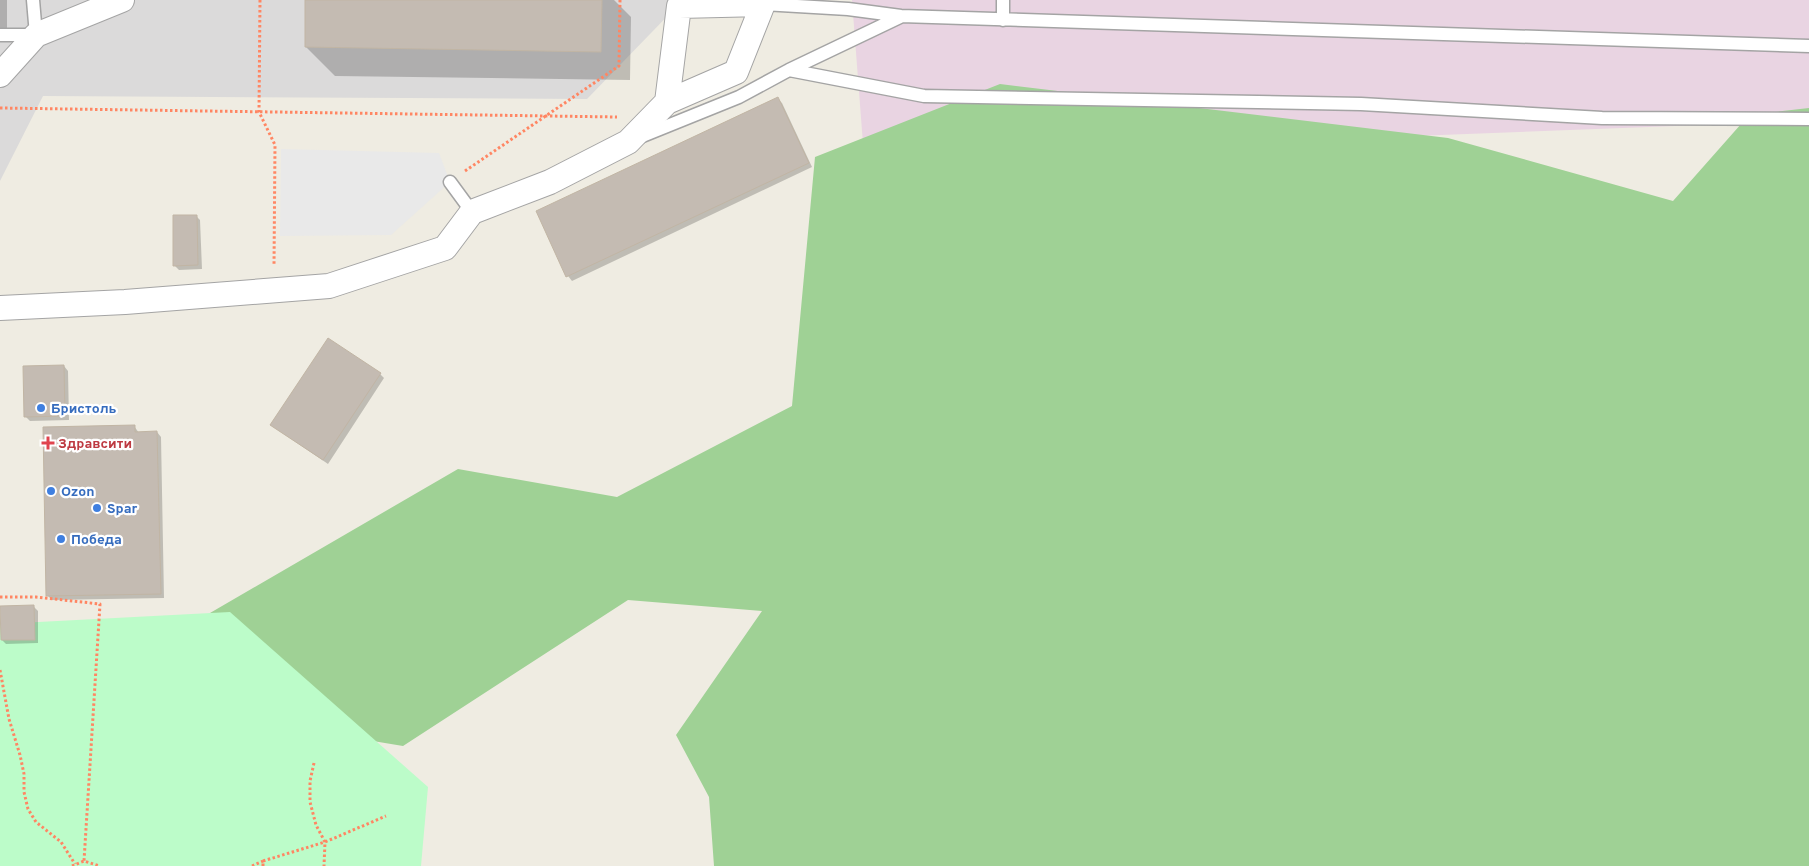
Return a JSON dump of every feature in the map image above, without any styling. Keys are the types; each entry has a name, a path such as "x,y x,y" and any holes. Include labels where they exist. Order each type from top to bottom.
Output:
{"street":[{"path":"0,75 36,35 122,0"},
{"path":"0,308 125,302 329,286 445,248 472,212 550,182 628,142 659,110 736,72 763,4 675,2 659,110"}],"lane":[{"path":"0,35 36,35 33,0"},
{"path":"1003,0 1003,20"},
{"path":"763,4 901,16 1809,46"},
{"path":"628,142 739,97 789,70 901,16"},
{"path":"789,70 924,96 1361,104 1602,118 1809,119"},
{"path":"450,182 472,212"}],"path":[{"path":"260,0 259,112 275,145 274,268"},
{"path":"450,182 619,66 620,0"},
{"path":"0,108 659,110"},
{"path":"0,598 36,597 100,604 84,861"},
{"path":"0,670 9,719 20,755 28,809 36,822 61,842 74,865 84,861 100,866"},
{"path":"314,763 310,780 310,802 316,825 325,842 324,866"},
{"path":"252,866 263,864 325,842 386,816"}],"shaded area":[{"path":"0,0 683,0 587,99 43,96 0,181"},
{"path":"852,0 1809,0 1809,121 864,157"},
{"path":"281,149 439,153 450,182 391,235 280,236"}],"green space":[{"path":"1000,84 1448,138 1673,201 1749,115 1809,108 1809,866 714,866 709,797 676,735 762,611 628,600 403,746 163,706 210,613 458,469 617,497 792,406 815,157"},
{"path":"230,612 428,787 421,866 0,866 0,624"}],"building":[{"path":"305,0 602,0 601,52 305,47"},
{"path":"778,97 809,163 566,277 536,211"},
{"path":"173,215 197,215 198,265 173,266"},
{"path":"328,338 381,373 323,460 270,425"},
{"path":"64,365 65,416 24,417 23,366"},
{"path":"135,425 135,432 157,431 161,594 46,596 43,427"},
{"path":"34,605 35,640 1,640 0,606"}],"place":[{"name":"Бристоль","path":"41,408"},
{"name":"Здравсити","path":"48,443"},
{"name":"Ozon","path":"51,491"},
{"name":"Spar","path":"97,508"},
{"name":"Победа","path":"61,539"}]}
